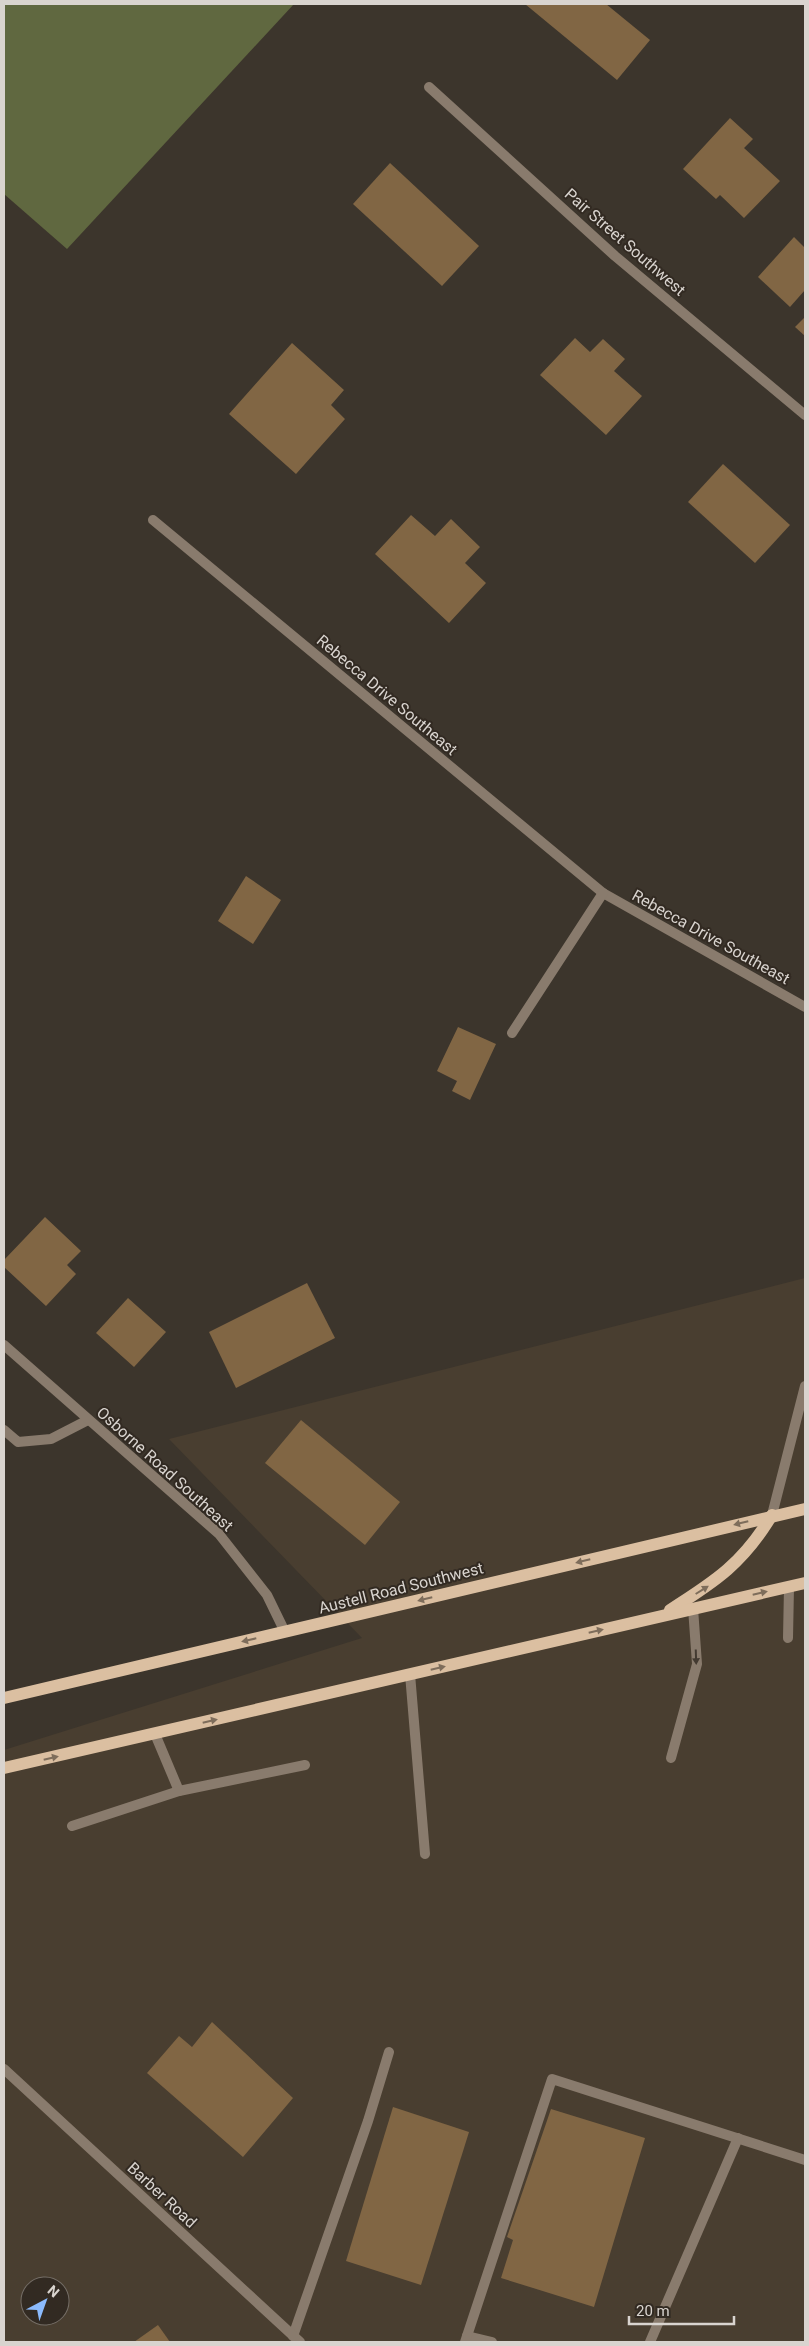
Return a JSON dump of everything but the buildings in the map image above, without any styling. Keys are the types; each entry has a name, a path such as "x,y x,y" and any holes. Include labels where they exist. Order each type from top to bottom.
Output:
{"main road":[{"name":"Austell Road Southwest","path":"4,1698 805,1508"},
{"path":"661,1616 717,1580 740,1560 758,1539 772,1515"},
{"path":"4,1768 805,1583"}],"street":[{"name":"Pair Street Southwest","path":"429,87 615,256 805,415"},
{"name":"Rebecca Drive Southeast","path":"153,520 603,893 805,1007"},
{"path":"512,1033 603,893"},
{"name":"Osborne Road Southeast","path":"4,1345 219,1534 267,1594 285,1632"},
{"path":"772,1515 805,1386"},
{"path":"4,1430 18,1442 52,1439 88,1420"},
{"path":"788,1638 790,1587"},
{"path":"671,1758 697,1664 693,1608"},
{"path":"410,1674 425,1854"},
{"path":"155,1734 179,1790"},
{"path":"72,1826 179,1790 305,1765"},
{"path":"297,2339 389,2052"},
{"name":"Barber Road","path":"4,2069 297,2339"},
{"path":"492,2342 466,2339 552,2079 805,2160"},
{"path":"650,2342 738,2138"}],"shaded area":[{"path":"805,1278 805,2342 4,2342 4,1750 362,1638 169,1439"}],"green space":[{"path":"4,4 294,4 67,249 4,194"}]}
